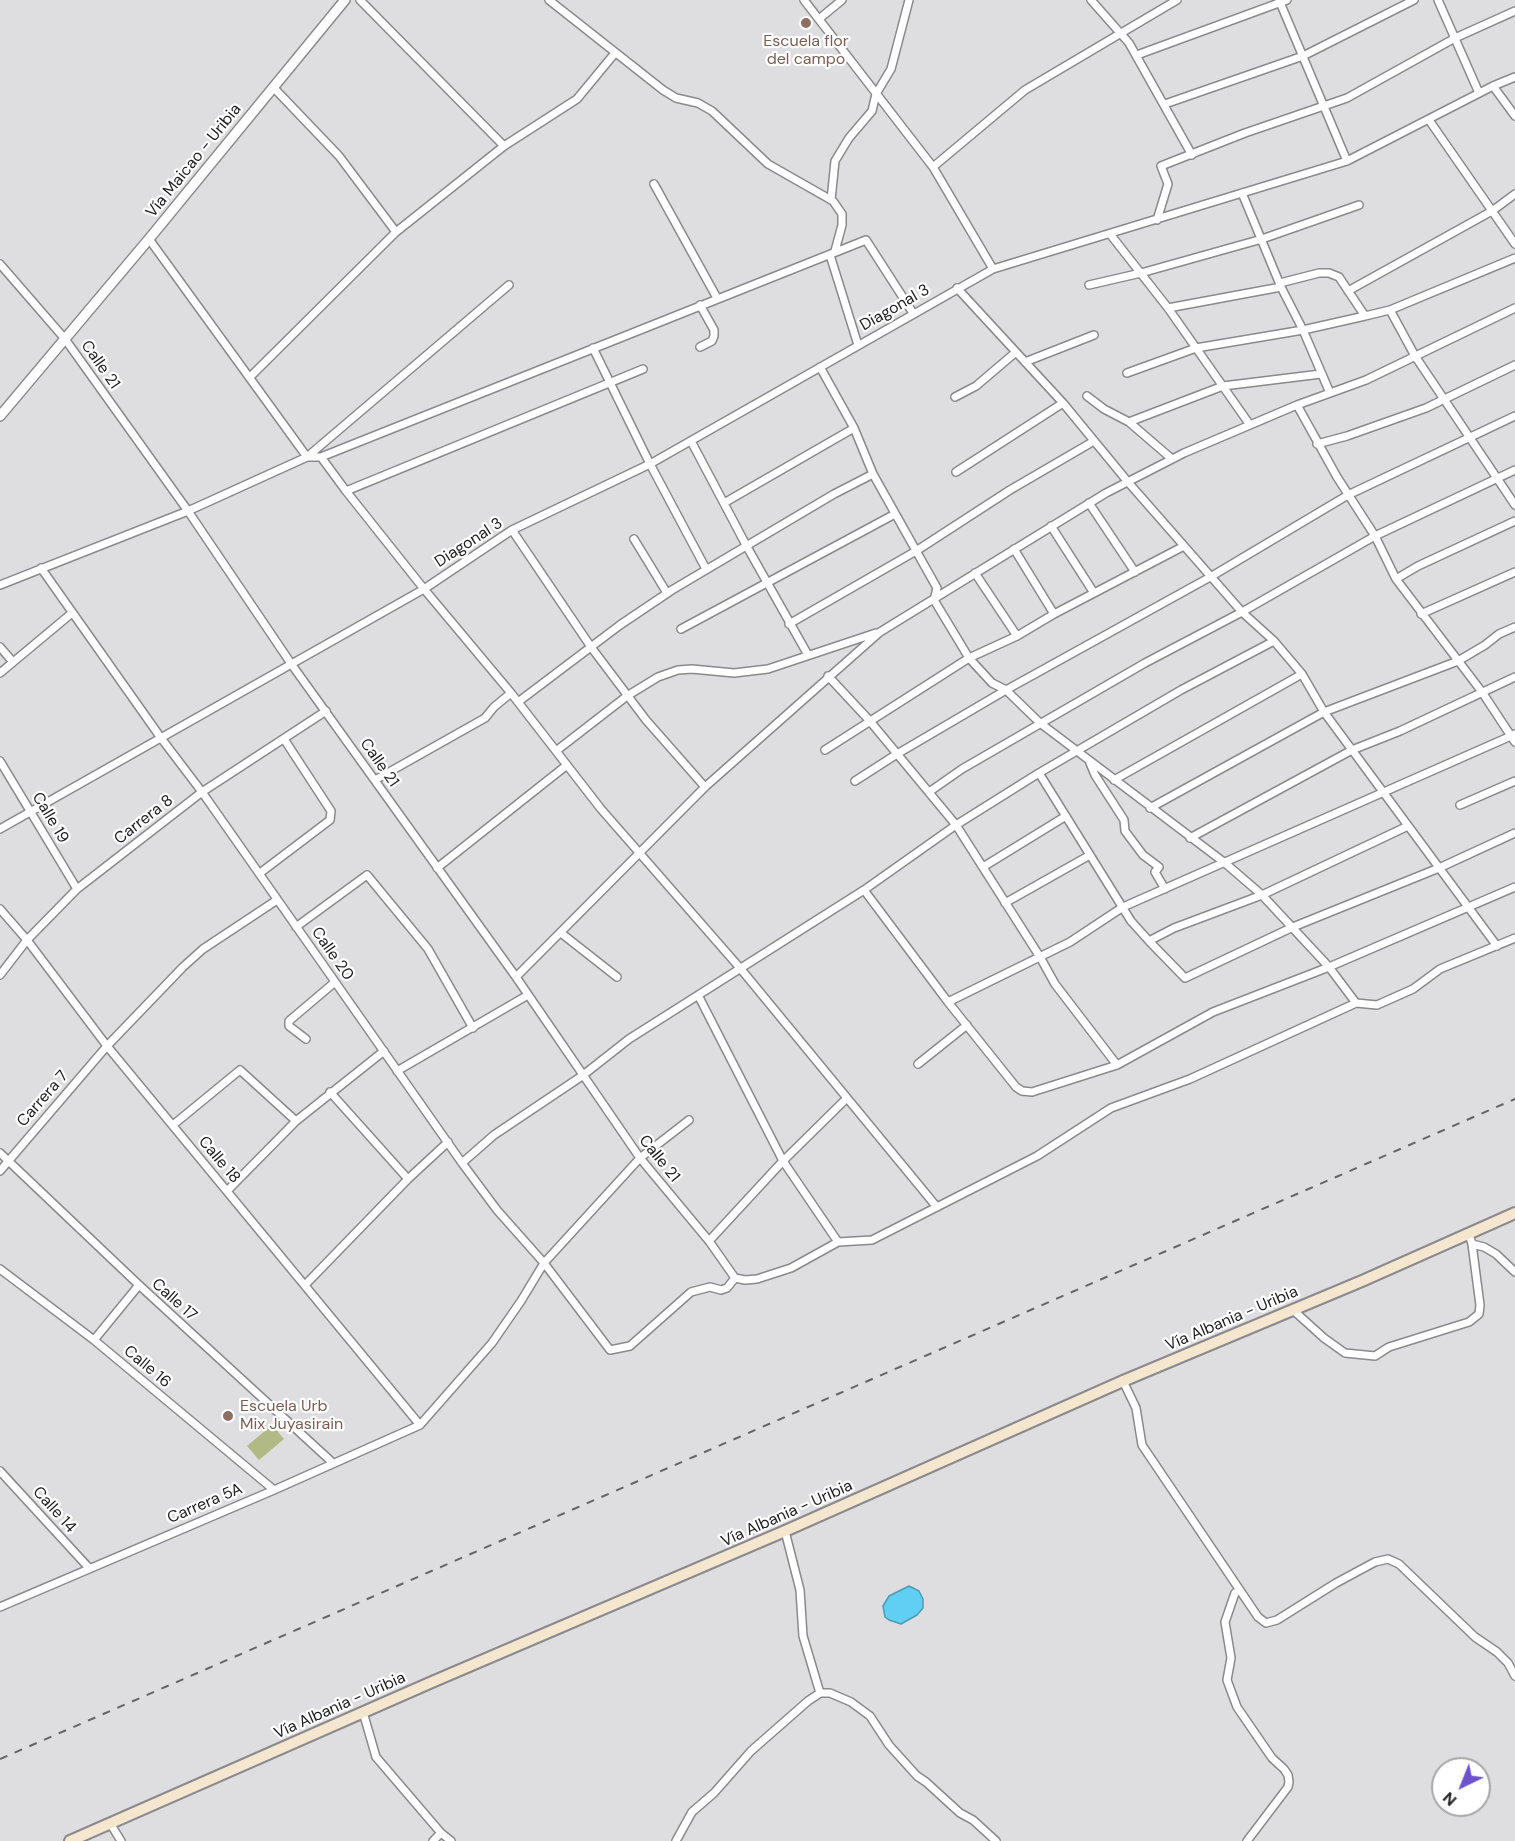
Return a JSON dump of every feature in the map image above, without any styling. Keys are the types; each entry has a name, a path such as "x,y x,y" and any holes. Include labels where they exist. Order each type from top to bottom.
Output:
{"main road":[{"name":"Vía Albania - Uribia","path":"70,1841 363,1712 785,1531 1123,1381 1470,1239 1515,1214"}],"street":[{"name":"Vía Maicao - Uribia","path":"0,416 345,0"},
{"path":"360,0 504,146"},
{"path":"549,0 676,98 698,103 712,111 768,164 831,200 839,207 842,214 842,225 833,253 858,345"},
{"path":"804,0 933,167 993,269"},
{"path":"819,19 842,0"},
{"path":"831,200 835,161 849,138 872,111 876,94 891,69 909,0"},
{"path":"1091,0 1137,55 1192,155"},
{"path":"933,167 1024,90 1177,0"},
{"path":"1165,104 1303,56 1414,0"},
{"path":"1438,0 1479,93"},
{"path":"1137,55 1282,1 1347,161"},
{"path":"1157,220 1168,184 1161,166 1245,133 1347,98 1455,38 1515,11"},
{"path":"250,377 396,232 504,146 577,99 615,53"},
{"name":"Diagonal 3","path":"0,829 424,589 512,530 650,464 993,269 1347,161 1515,77"},
{"path":"1493,86 1515,116"},
{"path":"273,87 339,156 396,232"},
{"path":"1429,120 1515,244"},
{"path":"654,184 717,298"},
{"path":"1242,193 1280,285 1303,330 1330,393"},
{"path":"1348,291 1492,211 1515,194"},
{"path":"1089,285 1262,239 1359,205"},
{"path":"1110,234 1168,308 1250,425"},
{"path":"149,239 306,457"},
{"path":"306,457 321,457 866,240 914,313"},
{"path":"1127,373 1196,348 1303,330 1390,310 1515,258"},
{"name":"Calle 21","path":"0,264 65,339 188,511 292,665 516,977 640,1158 710,1241 735,1278"},
{"path":"1168,308 1280,285 1319,273 1329,273 1339,277 1365,316"},
{"path":"0,585 188,511 306,457 509,285"},
{"path":"957,288 1063,403 1128,482 1242,612 1274,641 1302,674 1324,712 1497,946"},
{"path":"700,305 714,330 712,341 700,347"},
{"path":"516,977 705,787 880,632 1089,503 1172,459 1297,405 1366,380 1515,308"},
{"path":"1390,310 1415,356 1515,505"},
{"path":"1025,362 1094,335"},
{"path":"593,348 650,464 706,569"},
{"path":"955,397 976,386 1016,352"},
{"path":"1317,444 1347,436 1444,400 1515,365"},
{"path":"820,367 854,428 873,474 937,588 934,600 969,657 992,683 1006,690 1040,723 1225,863 1262,895 1329,967 1356,1004"},
{"path":"346,491 643,369"},
{"path":"1129,422 1223,386 1321,374"},
{"path":"1087,396 1104,409 1129,422 1172,459"},
{"path":"956,472 1063,403"},
{"path":"948,1002 1070,942 1123,907 1514,737 1396,579 1375,536 1317,444 1297,405"},
{"path":"855,782 897,754 1006,690 1212,576 1348,495 1515,416"},
{"path":"724,503 854,428"},
{"path":"691,441 767,584 808,655"},
{"path":"789,624 916,551 1010,490 1094,441"},
{"path":"321,457 424,589 511,693 600,809 740,968 936,1206"},
{"path":"929,792 962,769 1040,723 1375,536 1515,470"},
{"path":"518,702 667,593 834,494 873,474"},
{"path":"1089,503 1135,572"},
{"path":"681,629 895,514"},
{"path":"1396,579 1418,566 1515,520"},
{"path":"1051,526 1094,593"},
{"path":"512,530 627,696 705,787"},
{"path":"634,539 667,593"},
{"path":"825,750 969,657 1017,636 1054,614 1184,546"},
{"path":"1014,549 1054,614"},
{"name":"Calle 20","path":"41,568 260,873 448,1143 497,1210 544,1263 610,1350 630,1346 691,1292 710,1287 721,1290 727,1288 735,1278"},
{"path":"1421,614 1515,572"},
{"path":"975,573 1017,636"},
{"path":"0,673 72,613"},
{"path":"1150,808 1324,712 1458,661 1499,634 1515,627"},
{"path":"556,751 627,696 658,677 678,670 734,673 768,669 880,632"},
{"path":"462,1162 494,1135 582,1076 629,1039 864,890 956,825 1039,773 1181,690 1274,641"},
{"path":"0,647 13,662"},
{"path":"1114,780 1302,674"},
{"path":"828,676 869,720 956,825 1055,984 1117,1065"},
{"path":"1190,838 1352,750 1400,731 1515,677"},
{"path":"375,780 485,718 511,693"},
{"name":"Carrera 8","path":"0,975 27,940 77,889 202,792 326,711"},
{"path":"260,873 330,820 331,811 284,739"},
{"name":"Calle 19","path":"0,760 77,889"},
{"path":"1089,761 1095,775 1124,820 1125,831 1143,855 1159,867 1155,872 1165,889"},
{"path":"437,868 567,765"},
{"path":"1039,773 1123,907 1149,941 1185,978 1293,927 1439,868 1515,832"},
{"path":"1460,805 1515,781"},
{"path":"983,867 1066,816"},
{"path":"1149,941 1174,928 1262,895 1408,826"},
{"path":"1005,903 1090,855"},
{"path":"296,927 367,875 428,949 473,1028"},
{"path":"864,890 948,1002 1016,1087 1022,1091 1032,1092 1117,1065 1213,1012 1329,967 1469,908 1515,886"},
{"name":"Carrera 7","path":"0,1171 107,1046 183,967 203,949 278,900"},
{"name":"Calle 18","path":"0,909 27,940 107,1046 420,1425"},
{"path":"561,933 617,977"},
{"path":"735,1278 757,1279 791,1268 838,1242 872,1240 1036,1156 1111,1108 1190,1079 1356,1004 1377,1005 1413,989 1440,969 1515,938"},
{"path":"306,1038 289,1026 289,1022 335,982"},
{"path":"397,1071 528,995"},
{"path":"698,995 783,1161 838,1242"},
{"path":"918,1064 967,1025"},
{"path":"227,1191 296,1121 384,1051"},
{"path":"172,1125 240,1070 296,1121"},
{"path":"330,1092 408,1179"},
{"path":"710,1241 783,1161 846,1099"},
{"path":"420,1425 492,1343 522,1301 544,1263 640,1158 689,1120"},
{"path":"305,1285 408,1179 448,1143"},
{"name":"Calle 17","path":"0,1153 139,1285 333,1463"},
{"path":"1470,1239 1496,1254 1515,1272"},
{"path":"1293,1310 1324,1338 1345,1353 1375,1356 1389,1347 1469,1322 1479,1314 1480,1310 1470,1239"},
{"name":"Calle 16","path":"0,1269 94,1340 274,1490"},
{"path":"94,1340 139,1285"},
{"path":"1123,1381 1136,1408 1142,1445 1258,1617 1266,1623 1277,1620 1336,1583 1375,1562 1388,1559 1399,1564 1475,1637 1497,1652 1508,1663 1515,1676"},
{"name":"Carrera 5A","path":"0,1607 420,1425"},
{"name":"Calle 14","path":"0,1471 89,1568"},
{"path":"785,1531 800,1590 803,1636 820,1694"},
{"path":"1240,1590 1235,1593 1225,1622 1231,1658 1227,1680 1237,1707 1272,1758 1284,1769 1289,1782 1288,1787 1247,1841"},
{"path":"676,1841 692,1812 714,1792 751,1751 808,1701 820,1694 830,1693 851,1702 870,1716 901,1760 917,1776 996,1841"},
{"path":"363,1712 376,1757 441,1833 451,1841"},
{"path":"110,1823 121,1841"},
{"path":"433,1841 441,1833"}],"green space":[{"path":"272,1425 284,1439 259,1460 247,1446"}],"water":[{"path":"909,1586 919,1591 923,1599 923,1608 917,1615 901,1624 889,1620 885,1617 883,1606 889,1596"}],"railway":[{"path":"0,1759 1515,1099"}],"place":[{"name":"Escuela flor del campo","path":"806,23"},
{"name":"Escuela Urb Mix Juyasirain","path":"228,1416"}]}
